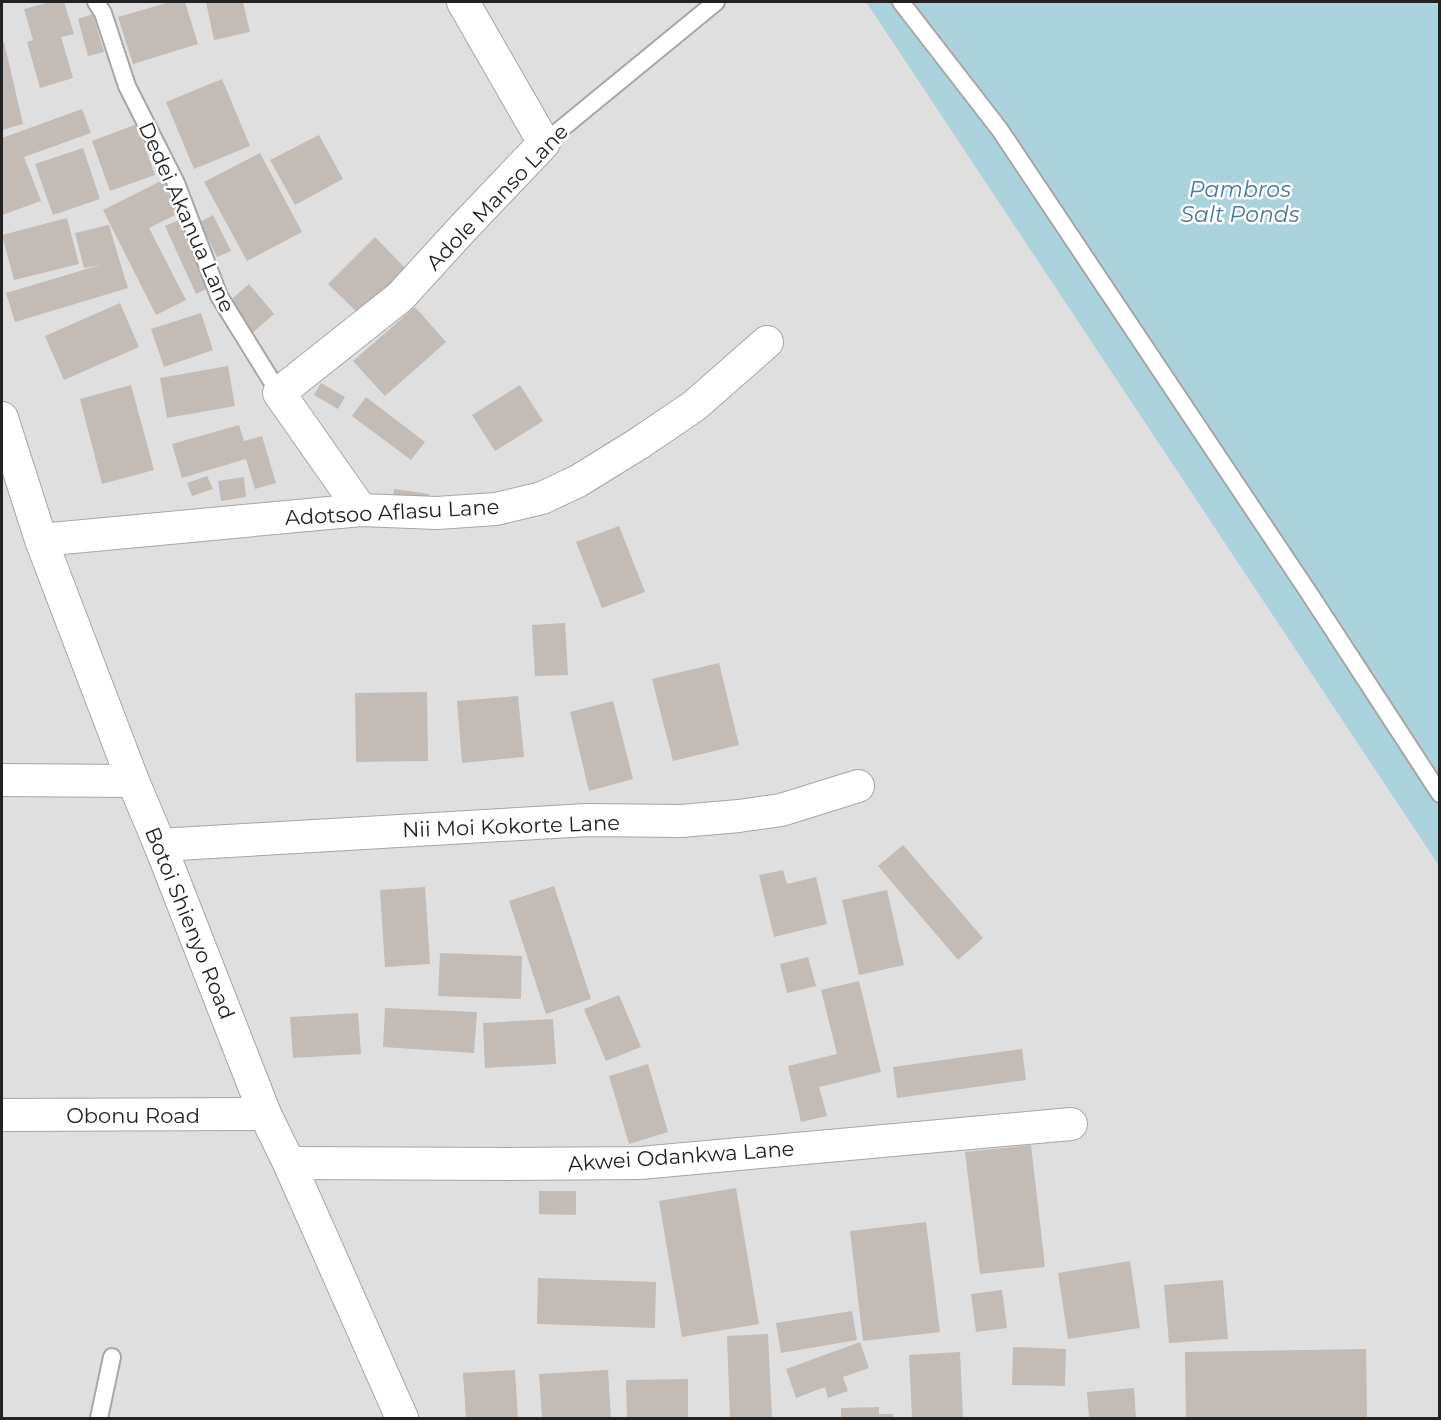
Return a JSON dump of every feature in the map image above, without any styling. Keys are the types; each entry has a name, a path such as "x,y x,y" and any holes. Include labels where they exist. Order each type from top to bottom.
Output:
{"street":[{"path":"464,2 544,143"},
{"name":"Adole Manso Lane","path":"279,393 400,297 544,143"},
{"name":"Adotsoo Aflasu Lane","path":"41,540 361,510 437,513 496,509 542,498 578,481 638,444 694,405 766,342"},
{"name":"Dedei Akanua Lane","path":"279,393 361,510"},
{"name":"Botoi Shienyo Road","path":"2,418 41,540 133,781 265,1114 289,1162 402,1419"},
{"path":"2,780 133,781"},
{"name":"Nii Moi Kokorte Lane","path":"160,845 587,820 681,821 781,810 858,786"},
{"name":"Obonu Road","path":"2,1116 265,1114"},
{"name":"Akwei Odankwa Lane","path":"289,1162 508,1164 640,1162 1071,1124"}],"lane":[{"name":"Dedei Akanua Lane","path":"96,2 103,13 127,86 176,183 219,296 279,393"},
{"name":"Adole Manso Lane","path":"544,143 716,2"},
{"path":"901,2 1000,130 1311,596 1440,794"},
{"path":"99,1419 112,1357"}],"shaded area":[{"path":"2,2 866,2 1439,866 1439,1418 2,1418"}],"water":[{"name":"Pambros Salt Ponds","path":"866,2 1439,2 1439,866"}],"building":[{"path":"50,2 64,2 74,34 61,37 73,78 40,88 27,42 33,40 24,9"},
{"path":"170,2 185,2 198,44 133,64 118,17"},
{"path":"206,2 243,2 250,32 214,40"},
{"path":"93,14 104,52 88,56 78,19"},
{"path":"4,42 23,124 2,130 2,43"},
{"path":"222,79 250,146 194,169 166,102"},
{"path":"82,109 91,133 24,157 41,201 2,215 2,138"},
{"path":"137,124 155,175 110,191 92,141"},
{"path":"319,135 343,179 295,205 270,160"},
{"path":"83,148 100,199 53,215 35,164"},
{"path":"260,153 302,232 247,261 204,182"},
{"path":"165,179 181,212 149,228 186,300 156,315 103,210"},
{"path":"213,215 231,251 217,257 200,222"},
{"path":"67,218 79,264 14,280 2,235"},
{"path":"181,219 213,286 196,294 165,226"},
{"path":"109,225 128,288 15,322 6,293 100,265 84,268 75,233"},
{"path":"375,237 407,270 361,316 328,284"},
{"path":"249,284 274,314 251,334 226,304"},
{"path":"120,303 139,347 64,380 45,336"},
{"path":"415,307 446,342 385,396 353,361"},
{"path":"201,313 213,350 164,367 151,329"},
{"path":"228,366 235,406 167,418 160,378"},
{"path":"321,383 345,397 338,409 314,395"},
{"path":"131,385 154,470 102,484 80,399"},
{"path":"520,385 543,421 495,451 472,415"},
{"path":"366,397 425,442 411,460 352,416"},
{"path":"239,425 244,441 262,436 276,483 255,489 246,459 182,478 172,444"},
{"path":"207,476 213,489 192,496 187,483"},
{"path":"244,477 246,497 221,501 218,481"},
{"path":"394,489 429,494 427,511 392,507"},
{"path":"619,526 645,592 602,608 576,542"},
{"path":"565,623 568,675 535,676 532,625"},
{"path":"719,663 739,745 673,761 652,679"},
{"path":"427,692 428,761 356,762 355,693"},
{"path":"518,696 524,757 462,763 457,701"},
{"path":"613,701 633,779 589,791 570,712"},
{"path":"903,845 983,938 958,960 878,866"},
{"path":"783,870 787,884 816,877 827,924 774,937 759,875"},
{"path":"554,886 591,999 546,1014 509,901"},
{"path":"425,887 430,964 385,967 380,890"},
{"path":"887,890 904,965 859,975 842,900"},
{"path":"440,953 522,956 521,999 438,996"},
{"path":"808,957 816,986 787,993 780,964"},
{"path":"859,981 881,1072 819,1087 827,1116 801,1122 788,1066 837,1054 821,990"},
{"path":"619,995 641,1047 606,1061 584,1009"},
{"path":"385,1008 477,1012 474,1053 383,1047"},
{"path":"358,1013 361,1054 293,1058 290,1017"},
{"path":"553,1019 556,1064 485,1068 483,1023"},
{"path":"1022,1049 1026,1080 897,1098 893,1067"},
{"path":"648,1064 668,1132 629,1144 609,1076"},
{"path":"1031,1145 1045,1267 980,1274 965,1152"},
{"path":"736,1188 759,1324 682,1337 659,1201"},
{"path":"539,1191 576,1191 576,1215 539,1214"},
{"path":"926,1222 940,1332 863,1341 850,1231"},
{"path":"1130,1261 1140,1328 1068,1339 1058,1273"},
{"path":"538,1278 656,1282 655,1328 537,1324"},
{"path":"1223,1280 1228,1339 1169,1343 1164,1285"},
{"path":"1002,1290 1007,1328 976,1332 971,1294"},
{"path":"852,1311 857,1340 781,1353 776,1323"},
{"path":"768,1334 772,1418 730,1418 727,1336"},
{"path":"860,1342 869,1368 843,1377 848,1391 828,1398 825,1387 796,1398 786,1369"},
{"path":"1013,1347 1066,1349 1065,1386 1012,1385"},
{"path":"1366,1349 1367,1418 1186,1418 1185,1352"},
{"path":"960,1352 963,1418 912,1418 909,1355"},
{"path":"515,1370 518,1418 466,1418 463,1373"},
{"path":"608,1370 611,1418 542,1418 539,1374"},
{"path":"688,1379 688,1418 627,1418 626,1380"},
{"path":"1134,1388 1136,1418 1089,1418 1087,1392"},
{"path":"879,1407 879,1414 893,1414 893,1418 841,1418 841,1408"}]}
